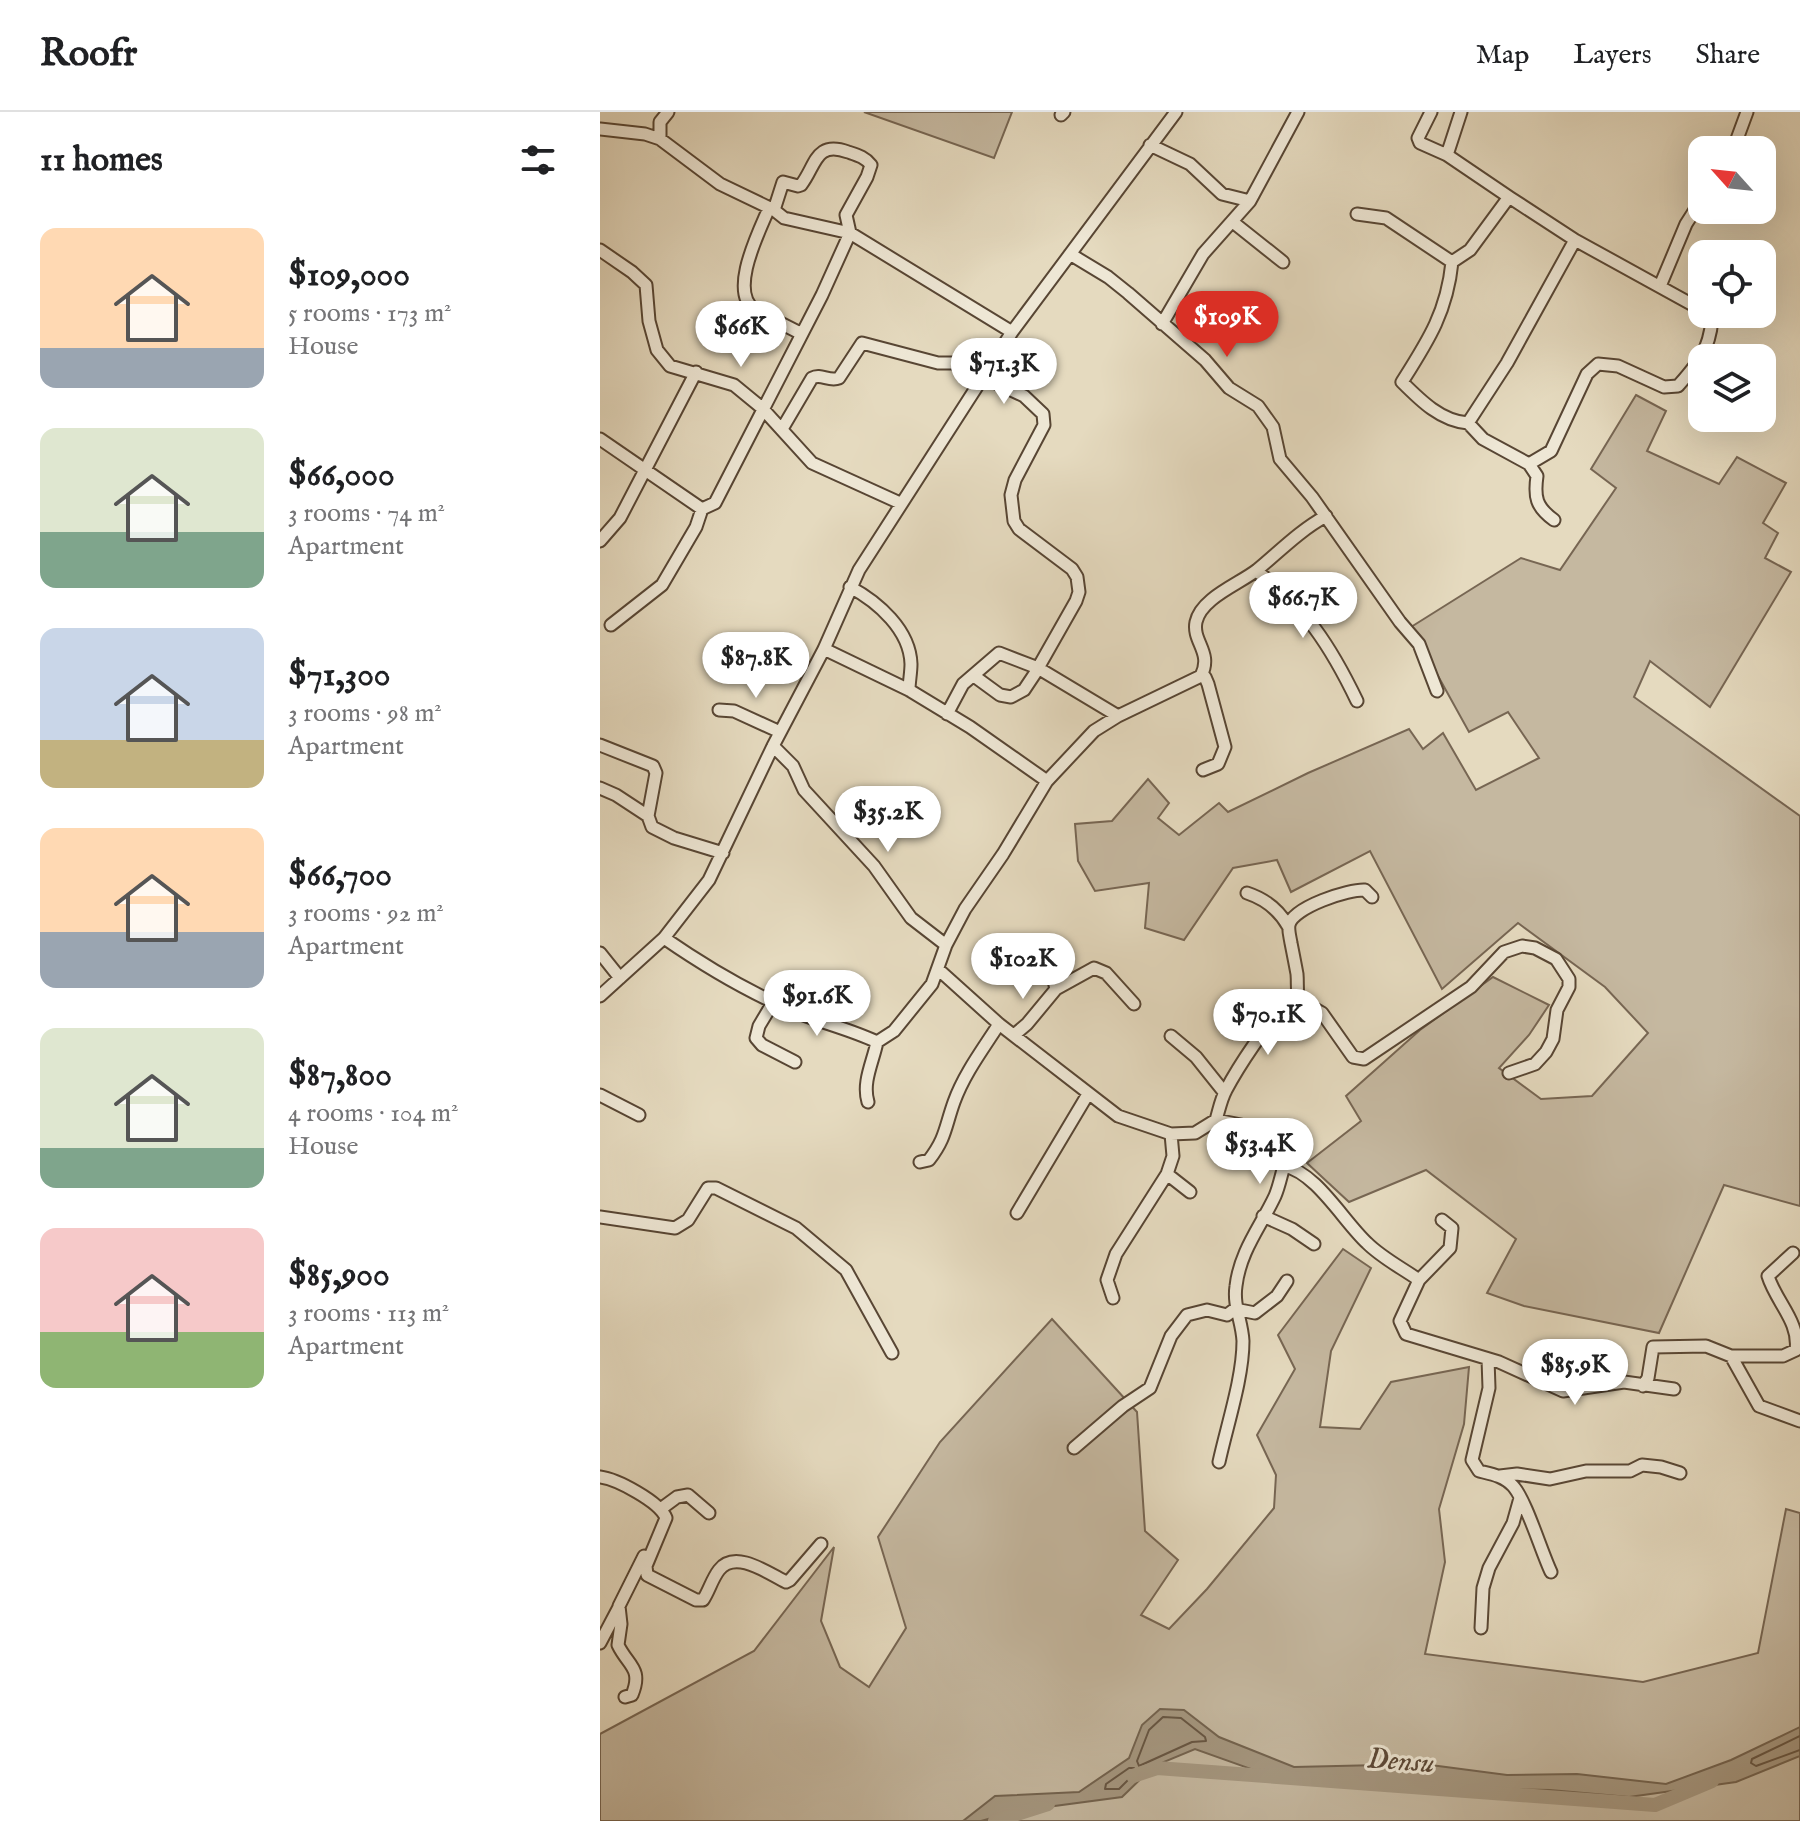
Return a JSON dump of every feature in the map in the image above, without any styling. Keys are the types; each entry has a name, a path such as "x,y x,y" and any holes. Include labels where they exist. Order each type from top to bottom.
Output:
{"street":[{"path":"660,139 660,122 668,112"},
{"path":"600,996 664,938 709,880 773,746 824,649 850,587 900,503 1012,332 1175,112"},
{"path":"1162,324 1203,254 1221,232 1234,223 1250,201 1298,112"},
{"path":"1431,112 1418,138 1420,143 1447,155 1575,240 1688,303"},
{"path":"1447,155 1461,112"},
{"path":"1738,136 1747,112"},
{"path":"600,129 645,134 660,139 720,184 784,218 850,233 1012,332"},
{"path":"1150,145 1190,164 1215,190 1250,201"},
{"path":"611,625 662,585 696,527 702,509 715,503 802,334 850,233 846,215 871,165 864,158 839,149 825,150 815,159 801,185 783,182 753,249 743,288 748,305 802,334"},
{"path":"1452,262 1470,250 1509,197"},
{"path":"1357,214 1386,218 1452,262"},
{"path":"1660,286 1688,221"},
{"path":"1234,223 1283,262"},
{"path":"1468,423 1507,363 1575,240"},
{"path":"600,250 646,285 649,321 657,350 670,366 734,385 762,408 803,454 819,467 900,503"},
{"path":"1070,254 1108,277 1205,360 1229,388 1258,406 1273,427 1280,459 1326,516 1400,622 1419,644 1437,691"},
{"path":"1452,262 1449,292 1436,329 1402,382 1438,414 1468,423 1483,439 1529,464 1537,476 1534,494 1540,510 1554,520"},
{"path":"1529,464 1551,451 1587,374 1598,364 1618,366 1664,387 1678,386 1696,365 1710,341 1711,328"},
{"path":"782,429 812,378 839,378 862,343 938,363 953,363 1033,402 1043,414 1044,425 1015,480 1011,495 1014,521 1027,535 1072,569 1078,585 1076,601 1024,690 1011,697 1000,695 974,676"},
{"path":"600,541 620,518 696,372"},
{"path":"600,439 702,509"},
{"path":"868,1102 866,1084 877,1042 894,1031 918,1004 939,970 946,945 965,909 1047,781 1094,731 1201,676 1206,666 1195,626 1197,618 1209,603 1256,571 1301,529 1326,516"},
{"path":"1256,571 1279,588 1312,623 1330,648 1357,701"},
{"path":"850,587 870,597 881,607 907,643 911,664 909,690"},
{"path":"824,649 909,690 1047,781"},
{"path":"947,714 963,684 999,653 1038,669 1118,716"},
{"path":"1201,676 1208,684 1225,747 1218,764 1203,770"},
{"path":"719,710 734,711 780,732"},
{"path":"600,745 653,766 656,773 648,816 652,827 674,838 723,853"},
{"path":"773,746 793,766 804,790 874,866 911,918 946,945"},
{"path":"600,788 648,816"},
{"path":"1288,926 1302,910 1325,899 1360,889 1372,897"},
{"path":"1247,893 1277,910 1288,926 1300,1004"},
{"path":"664,938 717,972 774,1001 877,1042"},
{"path":"1018,943 1028,944 1040,951 1051,964 1056,989"},
{"path":"939,970 999,1024 1118,1116 1171,1134 1195,1133 1216,1120 1224,1092 1285,1008 1300,1004 1322,1013 1353,1057 1364,1059 1471,987 1504,952 1522,946 1535,948 1556,959 1569,979 1569,987 1557,1010 1553,1039 1546,1052 1535,1064 1509,1073"},
{"path":"600,953 620,978"},
{"path":"1014,1035 1056,989 1094,968 1106,973 1134,1004"},
{"path":"774,1001 759,1026 756,1038 762,1045 795,1062"},
{"path":"920,1162 929,1160 943,1142 954,1101 999,1024"},
{"path":"1171,1036 1196,1057 1224,1092"},
{"path":"1017,1213 1088,1094"},
{"path":"600,1095 639,1115"},
{"path":"1216,1120 1241,1125 1259,1136 1276,1151 1284,1166 1276,1195 1248,1242 1236,1285 1235,1309 1241,1325 1242,1354 1219,1462"},
{"path":"1113,1298 1107,1280 1116,1254 1167,1174 1173,1156 1171,1134"},
{"path":"1284,1166 1293,1168 1313,1184 1372,1248 1419,1280"},
{"path":"1167,1174 1190,1192"},
{"path":"600,1217 675,1228 688,1220 708,1188 716,1188 796,1228 846,1270 892,1353"},
{"path":"1263,1216 1292,1229 1314,1244"},
{"path":"1442,1220 1452,1228 1455,1252 1419,1280 1400,1321 1406,1334 1488,1359 1563,1391 1624,1382 1674,1389"},
{"path":"1643,1386 1648,1378 1653,1347 1706,1346 1731,1356 1783,1356 1796,1350 1798,1336 1768,1276 1793,1253"},
{"path":"1074,1448 1123,1406 1150,1388 1171,1336 1187,1315 1207,1310 1227,1315 1235,1309 1255,1313 1277,1296 1287,1281"},
{"path":"1731,1356 1759,1406 1800,1421"},
{"path":"1488,1359 1489,1388 1472,1460 1479,1471 1500,1476 1517,1474 1550,1479 1586,1471 1630,1471 1642,1465 1680,1473"},
{"path":"1500,1476 1514,1487 1520,1498 1551,1572"},
{"path":"600,1477 613,1479 662,1508 666,1518 646,1566 647,1575 696,1600 703,1600 720,1568 730,1562 743,1561 786,1582 821,1544"},
{"path":"662,1508 677,1497 688,1495 709,1513"},
{"path":"1481,1628 1483,1588 1489,1568 1513,1523 1520,1498"},
{"path":"600,1643 642,1557 653,1548"},
{"path":"619,1606 621,1624 618,1645 634,1667 638,1682 632,1695 625,1697"}],"shaded area":[{"path":"864,112 1012,112 994,158"},
{"path":"1636,395 1666,411 1647,451 1719,484 1737,457 1786,483 1763,523 1778,533 1765,558 1791,572 1710,707 1650,661 1634,697 1800,816 1800,1206 1724,1185 1659,1333 1524,1306 1487,1293 1516,1239 1426,1170 1349,1202 1307,1163 1361,1121 1346,1096 1420,1030 1493,977 1549,1005 1529,1035 1499,1068 1541,1099 1592,1096 1648,1033 1605,987 1518,923 1442,989 1370,851 1291,892 1277,860 1233,868 1184,940 1145,928 1149,883 1095,891 1078,861 1075,824 1112,821 1148,779 1169,803 1158,818 1179,835 1219,803 1228,812 1409,729 1423,749 1443,733 1476,790 1539,758 1508,712 1469,732 1411,627 1521,558 1560,570 1616,488 1591,469"},
{"path":"1343,1249 1371,1268 1331,1351 1320,1427 1360,1429 1391,1382 1469,1367 1464,1424 1439,1509 1445,1562 1425,1654 1643,1682 1758,1653 1786,1509 1800,1513 1800,1821 600,1821 600,1734 754,1651 834,1547 821,1621 840,1667 869,1687 906,1628 878,1537 940,1442 1052,1319 1137,1412 1145,1531 1178,1560 1141,1615 1169,1629 1207,1589 1274,1508 1276,1475 1257,1435 1295,1369 1278,1335"}],"water":[{"path":"1160,1709 1184,1710 1219,1737 1294,1767 1423,1764 1507,1775 1577,1774 1666,1784 1731,1760 1800,1727 1800,1756 1736,1782 1629,1797 1550,1790 1436,1788 1325,1778 1282,1780 1195,1749 1154,1766 1122,1797 1017,1811 981,1821 963,1821 995,1796 1079,1792 1129,1758 1142,1725"}],"waterway":[{"name":"Densu","path":"1133,1776 1157,1768 1655,1805 1712,1781"},
{"name":"Densu","path":"995,1821 1048,1804"}]}
